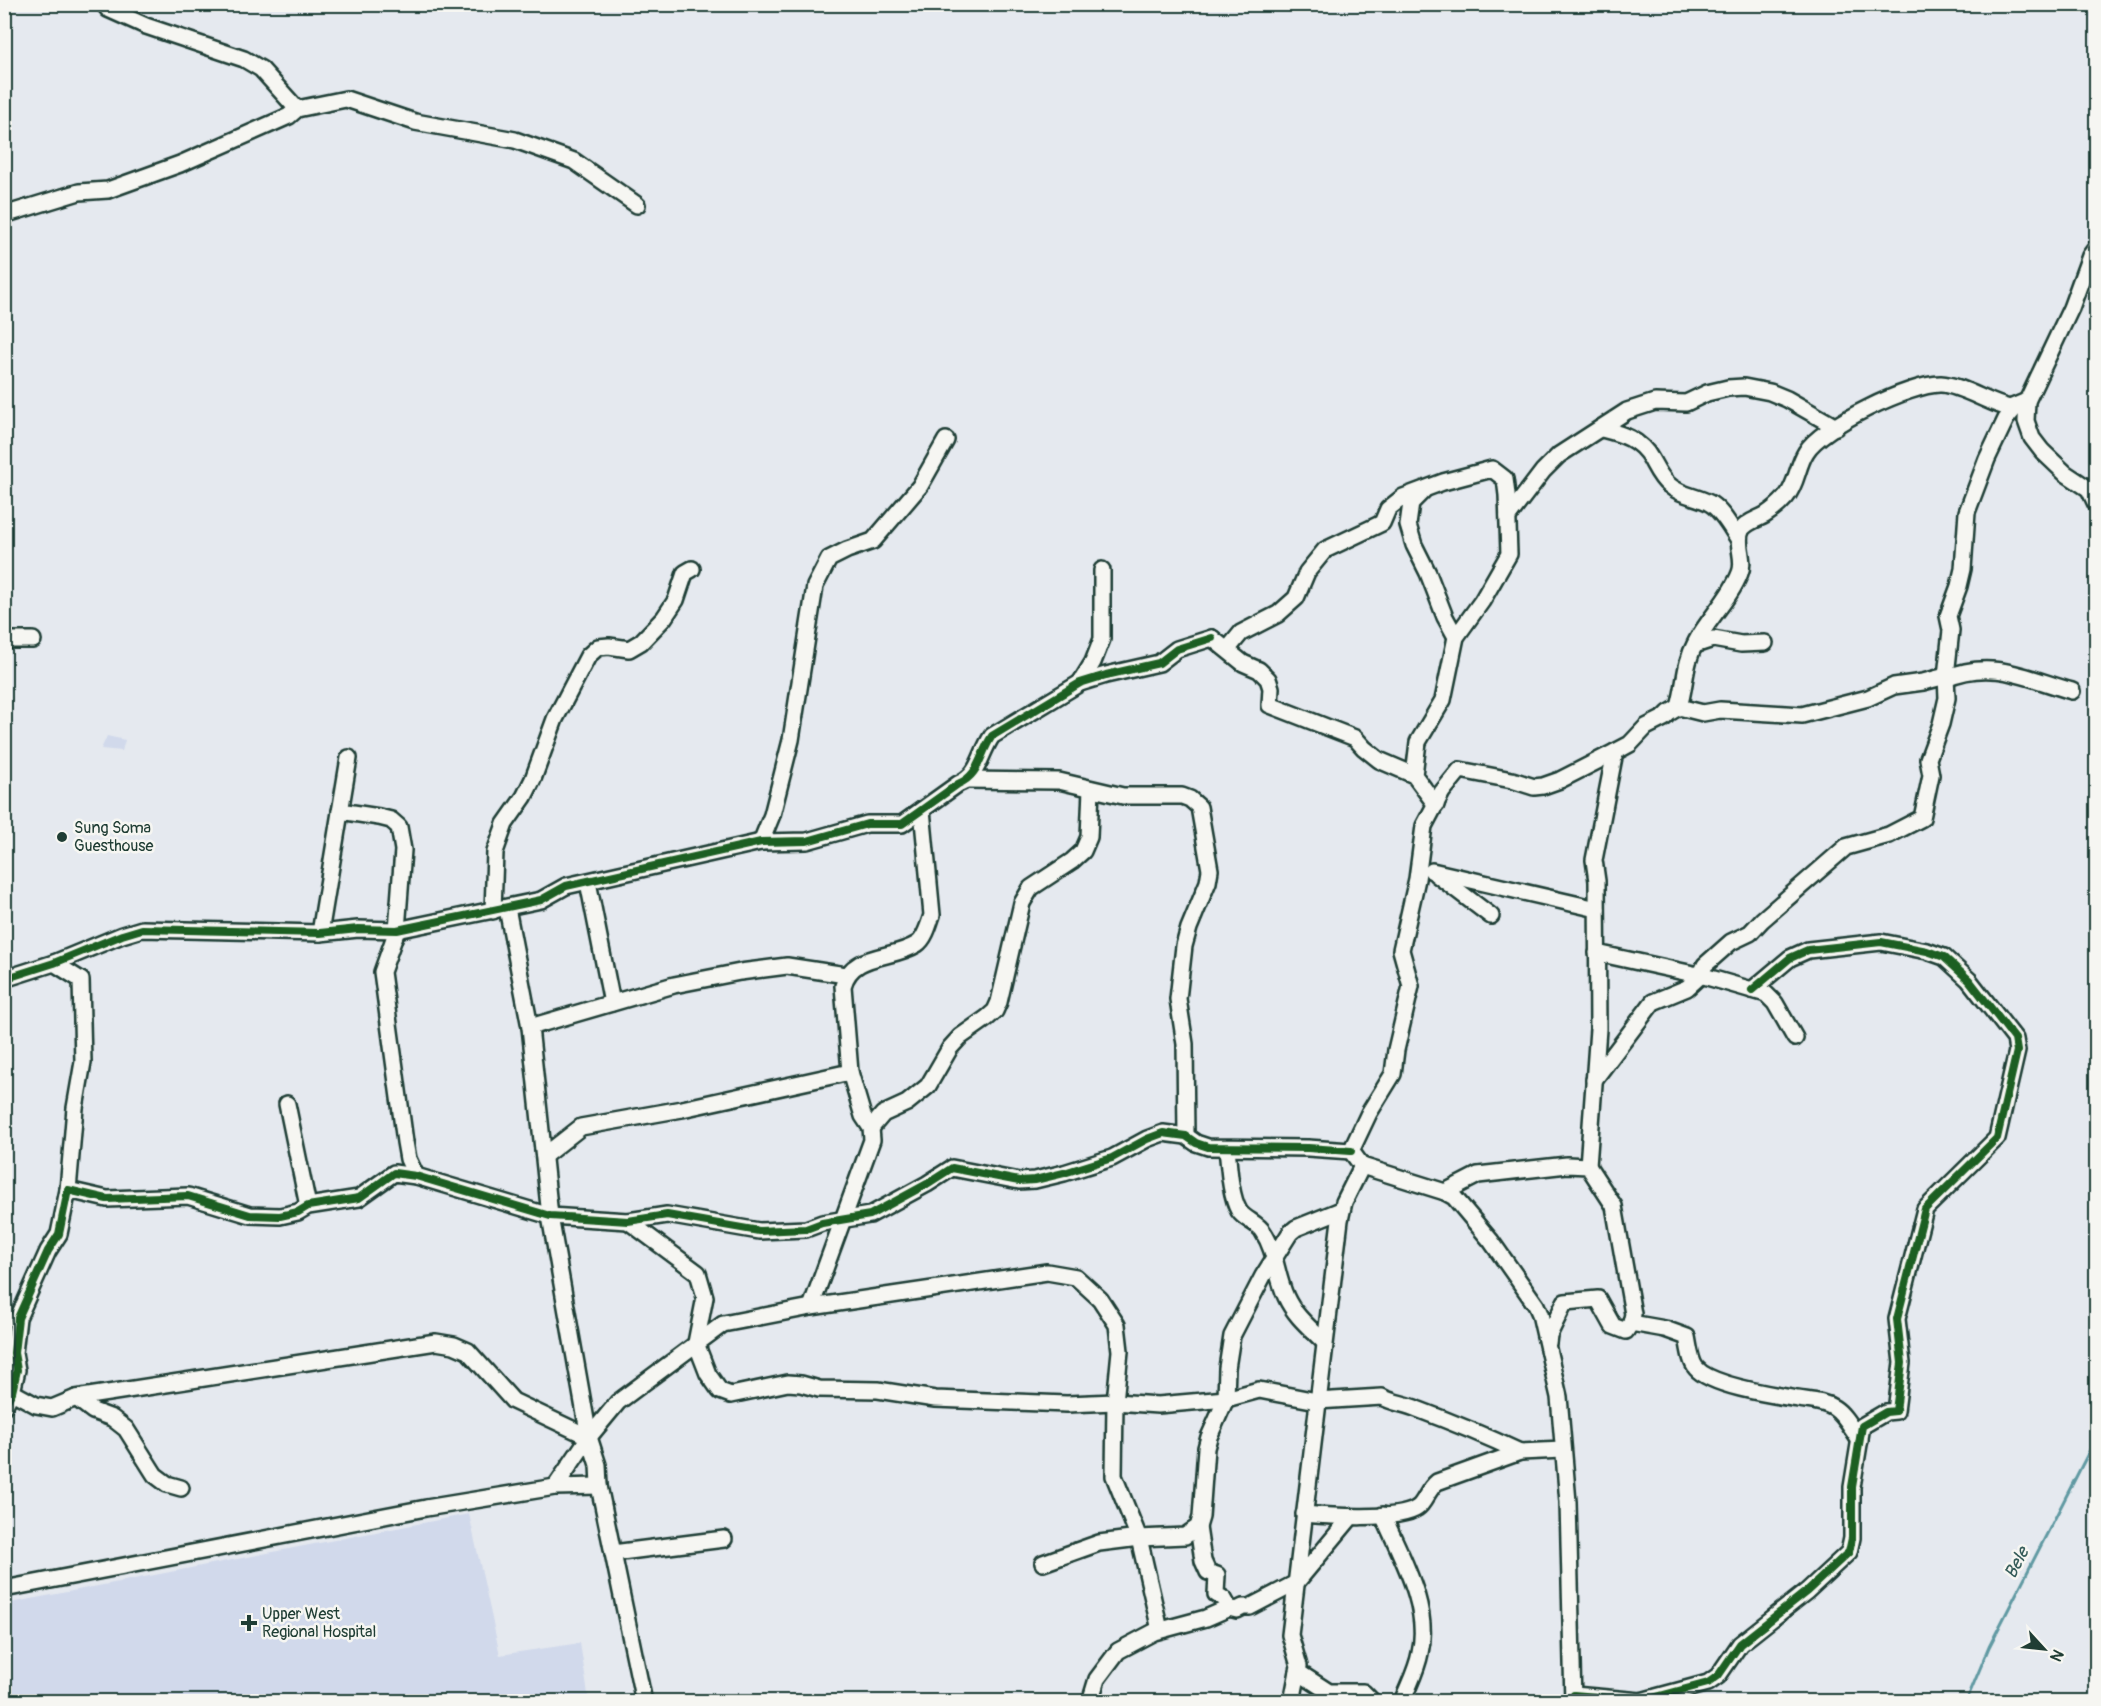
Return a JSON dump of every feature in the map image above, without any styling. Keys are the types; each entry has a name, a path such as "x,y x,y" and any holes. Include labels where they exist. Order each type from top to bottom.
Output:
{"street":[{"path":"104,4 108,9 147,26 244,59 261,69 297,109"},
{"path":"4,215 79,192 108,190 180,164 289,116 297,109 346,99 415,122 515,140 574,161 637,205"},
{"path":"1594,1080 1609,1063 1628,1032 1653,1002 1688,988 1700,976 1705,965 1731,942 1750,933 1846,847 1889,835 1922,818 1931,775 1928,759 1941,724 1947,698 1946,677 1951,630 1948,616 1963,569 1967,512 1987,459 2006,419 2022,404 2072,308 2090,256 2097,248"},
{"path":"1351,1151 1369,1113 1394,1074 1396,1050 1411,986 1401,950 1426,868 1424,826 1442,792 1460,771 1512,780 1534,788 1560,780 1630,744 1646,727 1664,718 1678,707 1684,689 1686,667 1695,645 1707,622 1740,575 1743,563 1740,532 1744,527 1775,508 1787,496 1806,451 1813,442 1889,397 1932,385 1946,385 2005,407 2022,404"},
{"path":"1508,517 1531,486 1559,455 1627,411 1655,402 1686,403 1707,393 1744,387 1770,392 1787,399 1836,427"},
{"path":"2022,404 2032,438 2065,473 2089,489 2097,504"},
{"path":"1602,429 1620,433 1639,444 1648,453 1668,485 1683,495 1709,503 1717,510 1739,540"},
{"path":"761,842 772,815 791,740 815,586 829,559 873,541 920,486 946,440"},
{"path":"1212,638 1227,650 1241,633 1278,614 1296,598 1307,572 1325,550 1382,523 1388,509 1403,497 1492,469 1505,479 1509,554 1482,602 1456,637 1443,700 1418,742 1414,775"},
{"path":"1424,489 1411,503 1408,525 1414,545 1456,637"},
{"path":"644,1701 599,1486 598,1465 589,1437 550,1216 530,1027 500,909 495,852 505,824 524,797 533,779 555,718 588,656 598,647 629,649 641,642 664,618 676,600 685,573 692,569"},
{"path":"1080,684 1093,662 1102,639 1102,570"},
{"path":"4,979 54,963 122,935 142,930 320,933 397,930 541,900 566,886 761,842 807,841 867,824 902,824 967,780 975,772 986,744 992,736 1080,684 1106,675 1159,663 1177,649 1212,638"},
{"path":"1212,638 1243,663 1259,670 1268,679 1271,688 1270,705 1354,738 1379,760 1414,775 1437,805"},
{"path":"1695,645 1713,639 1741,644 1765,643"},
{"path":"4,640 33,640"},
{"path":"1678,707 1703,713 1719,710 1802,715 1868,698 1894,686 1923,682 1976,669 2008,671 2072,691"},
{"path":"1547,1346 1549,1335 1565,1302 1598,1299 1612,1326 1626,1331 1633,1314 1614,1206 1588,1166 1598,1029 1597,909 1594,860 1615,752"},
{"path":"320,933 349,758"},
{"path":"967,780 1059,782 1124,796 1182,796 1190,799 1199,807 1210,870 1208,882 1184,946 1178,999 1185,1044 1186,1136"},
{"path":"871,1128 883,1114 907,1103 928,1086 950,1048 960,1037 995,1011 1022,903 1031,888 1083,851 1089,837 1091,789"},
{"path":"811,1307 872,1140 871,1128 863,1116 850,1072 843,986 846,975 854,967 919,944 927,930 932,915 922,810"},
{"path":"340,811 391,820 399,827 403,850 397,930 382,972 405,1142 408,1159 416,1176"},
{"path":"1426,868 1597,909"},
{"path":"1426,868 1491,916"},
{"path":"588,882 612,1003"},
{"path":"1351,1151 1362,1166 1445,1192 1454,1197 1491,1241 1536,1305 1559,1397 1568,1502 1574,1698 1641,1701 1708,1683 1718,1676 1740,1644 1812,1587 1849,1552 1852,1538 1852,1487 1862,1426 1886,1412 1896,1411 1902,1363 1897,1319 1925,1209 1997,1138 2017,1050 2015,1039 1969,980 1944,957 1927,951 1881,942 1808,950 1790,958 1752,990"},
{"path":"1597,953 1700,976 1770,997 1795,1038"},
{"path":"54,963 81,980 83,1062 75,1108 68,1190 59,1234 48,1251 18,1318 14,1353 17,1370 8,1399 52,1408 76,1398 436,1342 454,1345 468,1351 513,1401 589,1437"},
{"path":"530,1027 674,985 740,972 787,966 846,975"},
{"path":"544,1156 581,1127 682,1109 850,1072"},
{"path":"287,1104 308,1206"},
{"path":"68,1190 108,1199 188,1196 250,1215 280,1216 298,1212 308,1206 359,1198 394,1173 416,1176 550,1216 628,1221 667,1215 759,1231 806,1229 822,1223 870,1215 952,1168 1019,1181 1035,1180 1112,1158 1163,1133 1186,1136 1208,1147 1274,1147 1351,1151"},
{"path":"1227,1148 1232,1186 1239,1210 1262,1230 1290,1305 1324,1342"},
{"path":"1445,1192 1478,1175 1567,1164 1588,1166"},
{"path":"1292,1701 1299,1666 1290,1635 1341,1210 1362,1166"},
{"path":"1229,1608 1224,1599 1216,1594 1216,1575 1208,1572 1203,1561 1198,1527 1201,1517 1206,1448 1227,1399 1227,1368 1232,1336 1263,1276 1293,1230 1341,1210"},
{"path":"628,1221 698,1273 705,1297 696,1343 708,1374 720,1391 731,1395 788,1383 819,1389 878,1390 934,1400 1067,1404 1115,1402 1158,1405 1227,1399 1259,1390 1317,1401 1382,1397 1432,1414 1520,1452"},
{"path":"555,1487 589,1437 618,1402 723,1324 811,1307 1047,1272 1076,1277 1100,1299 1117,1325 1120,1351 1115,1402 1114,1476 1139,1538 1160,1630"},
{"path":"1631,1323 1665,1329 1688,1337 1694,1366 1704,1375 1716,1381 1816,1402 1833,1408 1839,1412 1860,1441"},
{"path":"76,1398 93,1411 112,1418 126,1429 154,1475 167,1484 180,1488"},
{"path":"1304,1514 1351,1517 1413,1510 1419,1507 1429,1488 1437,1482 1520,1452 1563,1450"},
{"path":"4,1589 426,1508 555,1487 599,1486"},
{"path":"1383,1515 1421,1609 1423,1640 1420,1655 1402,1701"},
{"path":"1090,1701 1097,1679 1118,1652 1160,1630 1206,1618 1229,1608 1237,1610 1250,1607 1296,1583 1351,1517"},
{"path":"1043,1563 1085,1546 1139,1538 1185,1536 1198,1527"},
{"path":"613,1553 724,1539"},
{"path":"1298,1672 1329,1692 1363,1692 1373,1701"}],"shaded area":[{"path":"107,736 125,740 122,751 101,749"},
{"name":"Upper West Regional Hospital","path":"469,1514 500,1655 580,1643 589,1701 5,1701 5,1604"}],"waterway":[{"name":"Bele","path":"1966,1702 1989,1647 2096,1438"}],"cycle path":[{"path":"4,979 54,963 142,929 320,933 358,929 397,930 541,900 566,886 761,842 807,841 867,824 902,824 971,775 992,736 1080,683 1159,663 1177,649 1212,638"},
{"path":"1574,1695 1641,1701 1708,1683 1718,1676 1740,1644 1807,1591 1849,1552 1852,1538 1852,1487 1862,1426 1886,1412 1896,1411 1902,1363 1897,1319 1925,1209 1997,1138 2017,1051 2015,1039 1969,980 1944,957 1927,951 1881,942 1808,950 1790,958 1752,990"},
{"path":"4,1406 12,1392 17,1370 14,1353 18,1318 48,1251 59,1234 68,1190 107,1199 188,1196 250,1215 280,1216 298,1212 308,1206 359,1198 394,1173 416,1176 550,1216 628,1221 667,1215 759,1231 806,1229 822,1223 870,1215 952,1168 1019,1181 1035,1180 1112,1158 1163,1133 1186,1136 1208,1147 1351,1151"}],"place":[{"name":"Sung Soma Guesthouse","path":"62,837"},
{"name":"Upper West Regional Hospital","path":"249,1623"}]}
